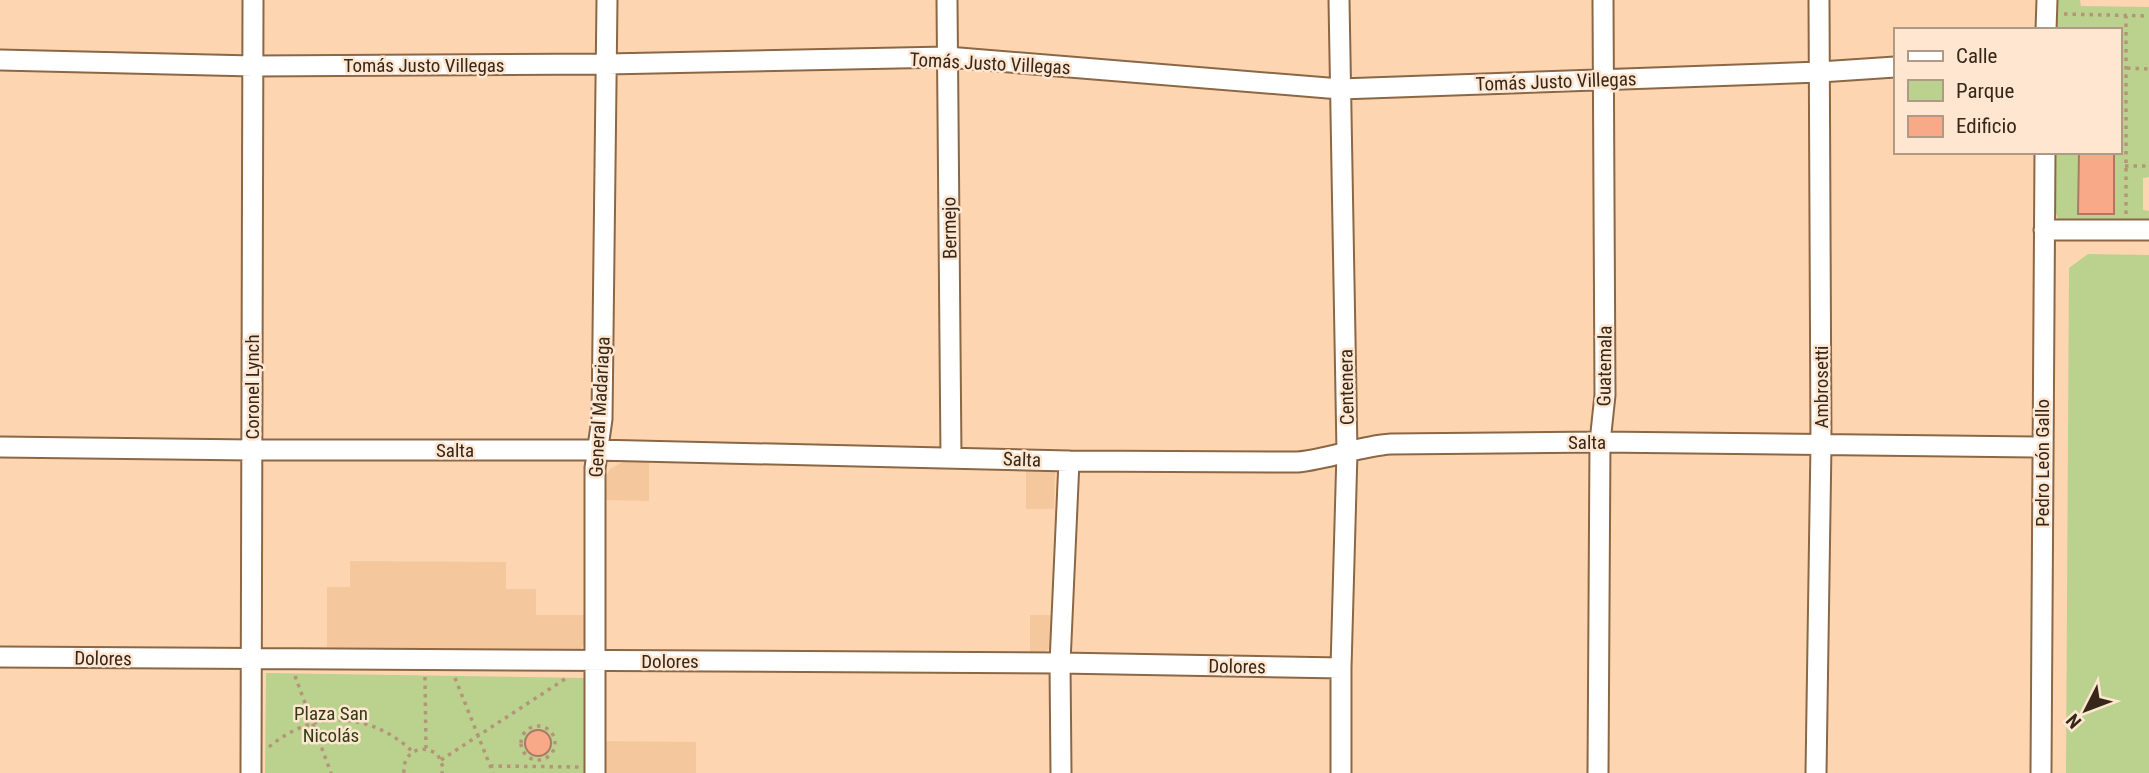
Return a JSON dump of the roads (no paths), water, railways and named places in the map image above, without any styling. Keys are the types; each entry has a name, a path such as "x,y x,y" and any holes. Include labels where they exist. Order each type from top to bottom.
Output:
{"street":[{"name":"Coronel Lynch","path":"251,769 253,0"},
{"name":"General Madariaga","path":"595,770 596,450 603,419 607,0"},
{"name":"Bermejo","path":"947,0 951,457"},
{"name":"Centenera","path":"1339,0 1347,452 1341,773"},
{"name":"Guatemala","path":"1598,773 1600,442 1605,395 1603,0"},
{"name":"Ambrosetti","path":"1816,773 1821,444 1819,0"},
{"name":"Tomás Justo Villegas","path":"0,60 253,66 607,64 947,57 1340,89 1894,67"},
{"name":"Pedro León Gallo","path":"2041,773 2045,154"},
{"path":"2044,230 2149,230"},
{"name":"Salta","path":"0,447 596,450 1069,461 1298,463 1325,459 1370,445 1600,442 2042,447"},
{"path":"1060,773 1060,663 1069,461"},
{"name":"Dolores","path":"0,657 1060,663 1341,668"}],"park label":[{"name":"Plaza San Nicolás","path":"331,724"}]}
